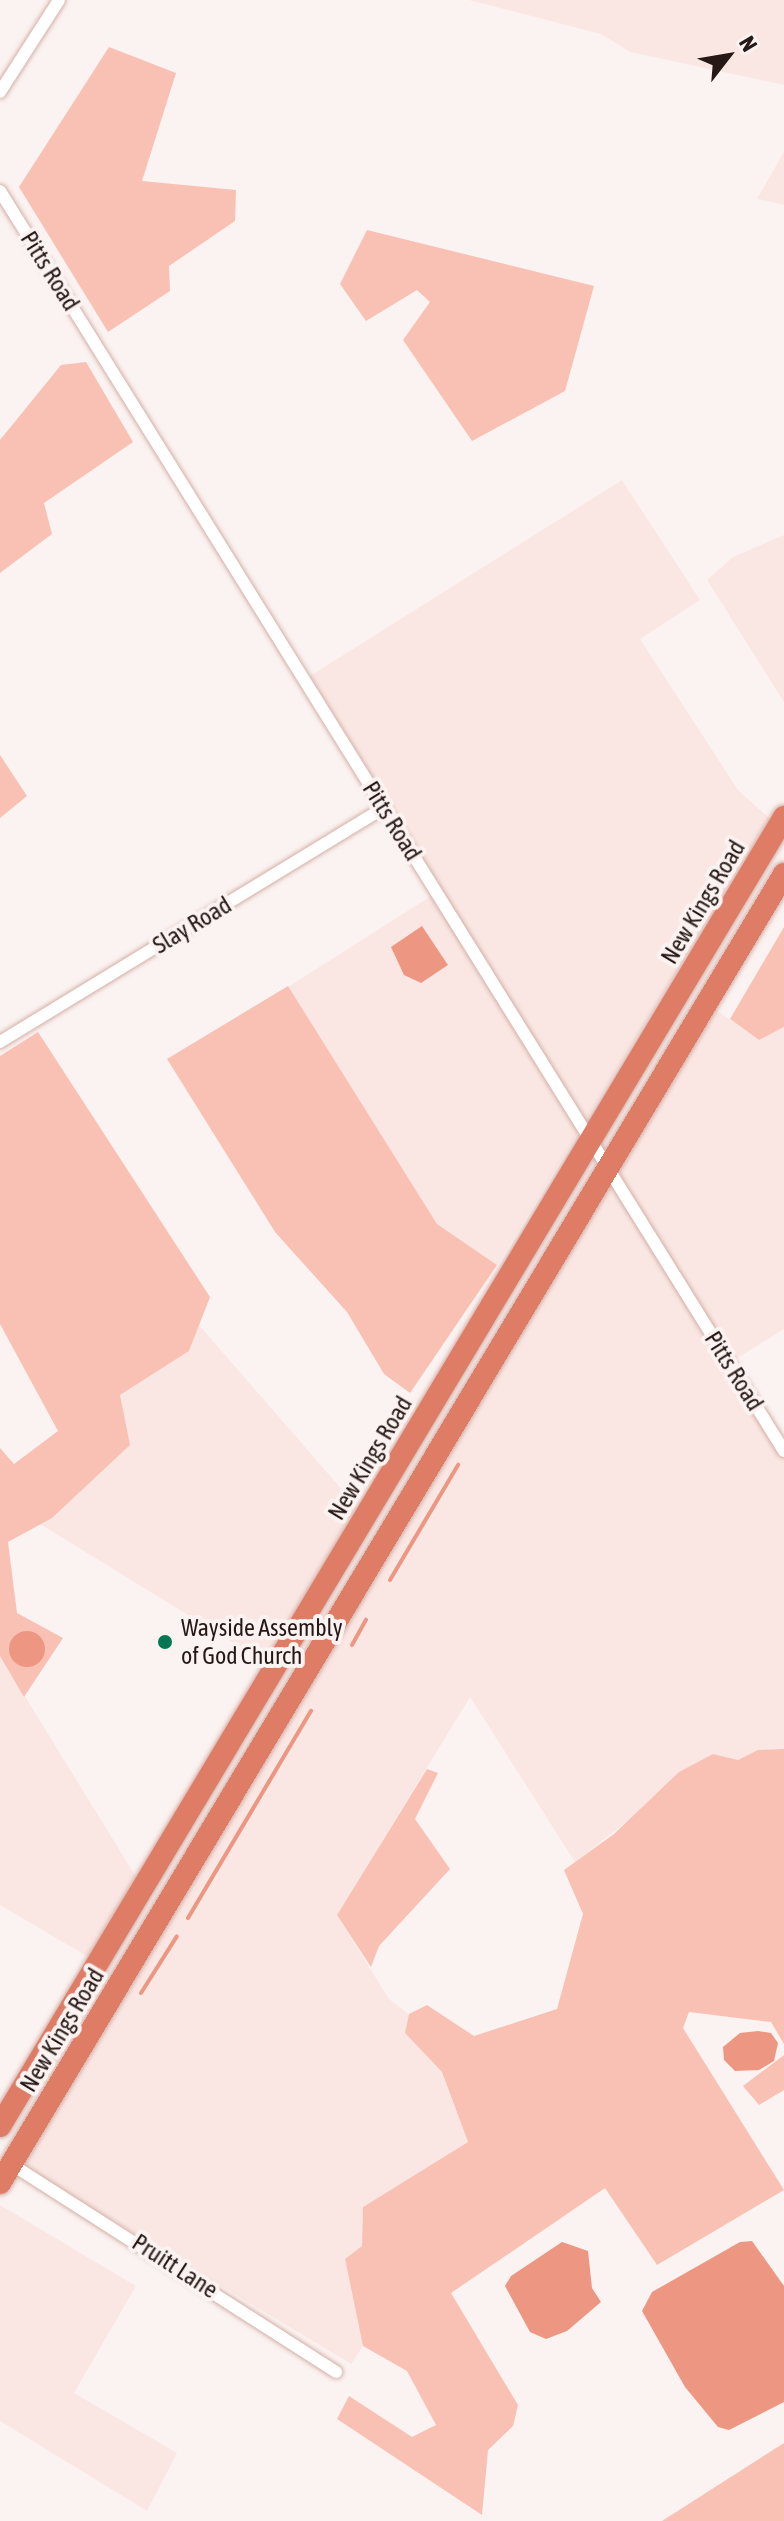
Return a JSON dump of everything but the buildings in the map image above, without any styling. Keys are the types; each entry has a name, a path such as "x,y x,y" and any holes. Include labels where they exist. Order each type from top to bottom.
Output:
{"highway":[{"name":"New Kings Road","path":"0,2126 784,817"},
{"name":"New Kings Road","path":"6,2173 784,874"}],"street":[{"path":"0,92 59,0"},
{"name":"Pitts Road","path":"0,191 784,1451"},
{"name":"Slay Road","path":"0,1042 384,808"},
{"path":"326,1582 351,1597"},
{"path":"65,2018 91,2033"},
{"name":"Pruitt Lane","path":"6,2173 336,2372"}],"shaded area":[{"path":"469,0 784,0 784,85 630,52 601,34"},
{"path":"109,47 176,73 142,181 236,190 235,221 169,266 170,291 108,332 19,187"},
{"path":"784,152 784,205 757,199"},
{"path":"367,230 594,286 565,391 472,441 403,340 430,302 417,290 366,321 340,284"},
{"path":"86,362 133,442 44,503 52,534 0,573 0,440 61,365"},
{"path":"622,480 700,600 640,639 738,790 770,819 497,1265 437,1224 288,987 442,889 310,676"},
{"path":"784,535 784,702 707,580 733,557"},
{"path":"0,755 27,796 0,818"},
{"path":"422,926 448,965 421,983 404,975 391,947"},
{"path":"784,927 784,1027 759,1040 730,1019"},
{"path":"288,986 437,1224 497,1265 410,1393 384,1374 347,1312 275,1232 167,1059"},
{"path":"713,1008 759,1040 784,1027 784,1329 734,1360 784,1440 784,1749 758,1750 738,1760 713,1754 575,1862 470,1697 337,1915 389,1999 409,2014 405,2033 442,2072 468,2142 363,2207 362,2247 345,2259 363,2346 351,2364 18,2164"},
{"path":"38,1032 210,1297 189,1351 120,1395 130,1445 52,1518 8,1542 17,1613 63,1638 24,1697 0,1656 0,1448 14,1464 58,1431 0,1324 0,1056"},
{"path":"199,1325 357,1507 266,1663 40,1524 129,1445 120,1395 189,1351"},
{"path":"27,1631 40,1636 45,1649 40,1662 27,1667 14,1662 9,1649 14,1636"},
{"path":"0,1656 138,1880 90,1958 0,1905"},
{"path":"784,1749 784,2044 771,2022 689,2012 683,2028 784,2190 657,2265 605,2188 451,2293 518,2405 513,2426 488,2450 482,2515 337,2419 349,2396 412,2437 436,2425 407,2371 363,2346 345,2259 362,2246 363,2207 468,2142 442,2072 405,2033 409,2014 427,2005 474,2036 557,2009 583,1914 564,1870 614,1834 679,1772 713,1754 738,1760 758,1750"},
{"path":"427,1769 438,1773 415,1819 450,1869 379,1946 371,1967 337,1915"},
{"path":"740,2033 771,2033 778,2043 774,2061 759,2070 735,2071 724,2060 723,2047"},
{"path":"784,2055 784,2090 759,2105 743,2086"},
{"path":"0,2205 136,2286 74,2393 177,2453 147,2511 0,2421"},
{"path":"752,2241 784,2286 784,2402 729,2430 718,2427 685,2387 642,2311 652,2292 740,2242"},
{"path":"562,2242 588,2251 592,2288 601,2302 567,2331 546,2339 530,2332 505,2286 511,2276"},
{"path":"784,2443 784,2521 662,2521"}],"waterway":[{"path":"390,1580 458,1465"},
{"path":"352,1645 366,1620"},
{"path":"188,1918 311,1711"},
{"path":"141,1993 177,1936"}],"place":[{"name":"Wayside Assembly of God Church","path":"165,1642"}]}
